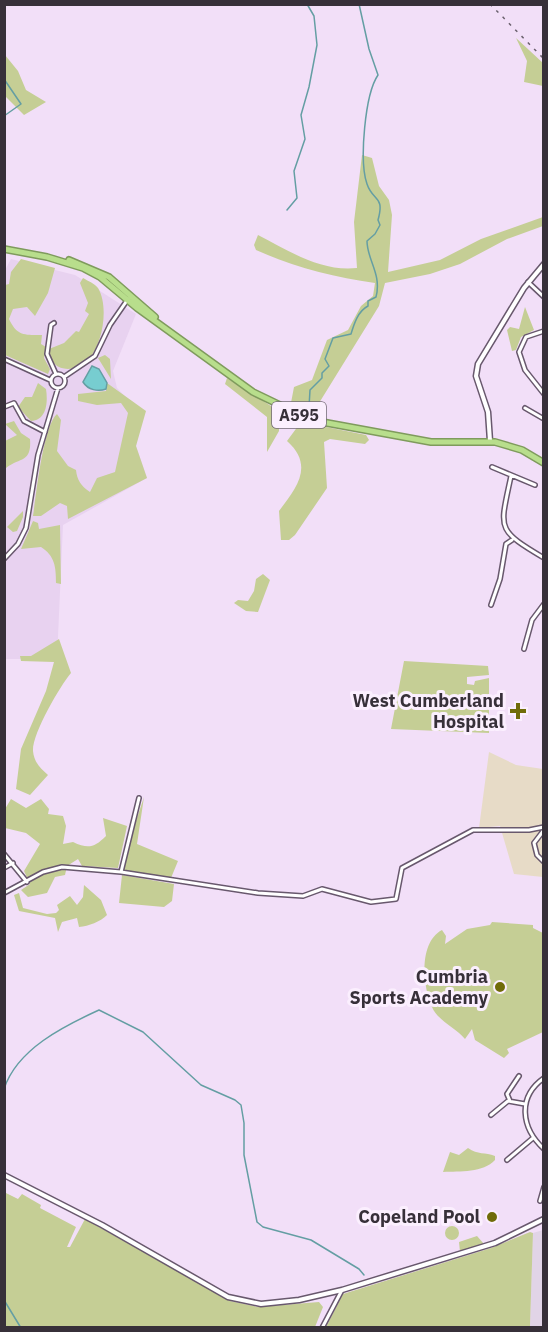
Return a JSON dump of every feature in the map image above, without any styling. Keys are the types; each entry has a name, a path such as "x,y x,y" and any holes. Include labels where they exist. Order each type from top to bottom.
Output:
{"highway":[{"name":"A595","path":"4,249 65,258 97,269 170,331 253,392 311,420 431,442 490,441 515,447 543,463"}],"main road":[{"path":"490,441 490,422 477,382 477,369 484,352 528,282 543,264"},
{"path":"4,1174 108,1228 228,1297 261,1304 299,1300 342,1290 495,1243 543,1219"}],"street":[{"path":"528,282 543,297"},
{"path":"64,377 95,356 114,317 128,297"},
{"path":"54,323 51,325 47,354 56,374 64,377"},
{"path":"543,331 524,339 519,352 528,374 543,394"},
{"path":"4,358 50,380 52,386 58,388 64,385 64,377"},
{"path":"50,380 56,374"},
{"path":"4,559 18,544 26,528 33,480 58,388"},
{"path":"4,407 14,403 27,424 45,432"},
{"path":"525,408 543,419"},
{"path":"492,467 535,485"},
{"path":"511,476 504,523 513,540 543,558"},
{"path":"491,605 500,579 506,544 513,540"},
{"path":"524,649 532,620 543,603"},
{"path":"121,872 140,798"},
{"path":"4,893 43,872 62,867 121,872 258,893 303,896 319,889 371,902 396,900 402,868 473,830 543,828"},
{"path":"543,828 534,843 537,855 543,862"},
{"path":"4,854 27,882"},
{"path":"4,868 13,863"},
{"path":"510,1101 507,1094 519,1076"},
{"path":"543,1078 530,1091 525,1104 525,1121 533,1137 543,1149"},
{"path":"491,1115 510,1101 525,1104"},
{"path":"507,1160 533,1137"},
{"path":"540,1201 543,1187"},
{"path":"322,1328 342,1290"}],"shaded area":[{"path":"516,38 543,63 543,86 524,82 527,61"},
{"path":"5,55 18,71 26,90 46,102 24,115 5,96"},
{"path":"362,155 372,158 379,186 389,200 392,215 388,272 440,260 481,239 543,217 543,226 507,239 460,264 430,274 385,283 379,306 311,416 290,408 294,387 312,380 327,340 348,330 361,306 373,296 375,283 344,278 299,266 256,250 254,245 258,235 293,254 318,264 357,268 354,222"},
{"path":"11,259 75,275 136,314 113,371 117,388 143,415 136,446 147,478 63,525 57,659 5,659 4,272"},
{"path":"21,259 55,268 48,293 35,316 27,307 13,309 9,319 18,332 42,335 41,344 46,347 44,358 50,369 48,374 5,355 5,285 9,284 11,272"},
{"path":"83,278 98,288 101,296 104,314 101,334 94,352 84,364 64,369 53,363 49,349 64,343 76,331 79,332 89,314 85,311 88,303 80,283"},
{"path":"525,307 534,330 521,337 516,350 512,351 507,330 510,327 519,329"},
{"path":"105,355 110,359 111,379 98,358"},
{"path":"92,366 99,369 107,383 106,389 93,390 83,382"},
{"path":"227,378 279,411 279,431 267,452 267,417 225,384"},
{"path":"38,383 46,389 46,405 43,414 31,421 18,407 25,397 32,397"},
{"path":"107,383 146,411 136,446 147,478 68,519 67,506 60,503 41,516 33,516 44,446 52,421 57,414 61,420 57,451 68,466 76,470 78,480 84,487 90,492 97,478 115,472 128,413 121,403 97,405 78,401 78,394 106,391"},
{"path":"14,421 21,433 30,439 29,453 5,469 5,441 17,435 5,424"},
{"path":"301,422 366,435 369,440 365,444 330,439 324,442 327,488 295,535 289,540 281,540 279,511 296,485 301,468 300,459 287,441"},
{"path":"23,511 17,531 13,532 7,527"},
{"path":"33,521 38,523 39,529 60,525 61,584 56,583 54,562 46,550 41,547 21,549"},
{"path":"263,574 270,580 258,612 246,611 234,603 238,600 248,601 254,591 256,579"},
{"path":"59,639 71,673 60,688 37,733 34,755 38,764 48,775 30,795 16,789 21,749 46,691 54,662 21,661 20,656 31,656"},
{"path":"404,661 488,666 489,675 467,677 467,684 474,685 475,681 489,678 489,733 391,729"},
{"path":"489,752 516,765 543,769 543,877 514,874 500,826 479,828"},
{"path":"144,797 137,844 178,861 171,878 124,870 128,845"},
{"path":"11,799 26,808 41,799 49,809 48,814 63,816 66,826 63,844 73,842 91,846 98,843 106,836 103,818 127,826 118,868 82,866 78,859 67,866 65,875 55,877 47,893 28,897 21,890 30,884 24,871 40,844 26,833 5,828 5,809"},
{"path":"122,875 174,884 172,901 164,907 119,903"},
{"path":"84,885 101,900 107,915 98,922 79,927 77,918 62,922 58,932 55,918 19,911 14,895 19,893 23,908 47,914 56,913 59,910 57,905 70,896 77,905 83,897"},
{"path":"492,922 533,925 533,928 543,933 543,1032 507,1049 509,1053 504,1058 475,1040 472,1029 465,1039 434,1012 425,976 429,944 442,930 446,936 445,944 467,929 490,925"},
{"path":"468,1148 475,1152 495,1156 495,1160 478,1169 443,1172 450,1152 459,1155"},
{"path":"4,1192 18,1199 22,1194 41,1205 40,1208 76,1227 67,1247 70,1247 85,1219 230,1301 258,1307 319,1302 323,1307 315,1327 5,1327"},
{"path":"449,1226 455,1226 459,1233 455,1240 449,1240 445,1236 445,1230"},
{"path":"543,1230 543,1327 530,1328 533,1233"},
{"path":"530,1232 533,1233 530,1327 326,1327 343,1294 491,1248"},
{"path":"477,1236 484,1244 460,1252 459,1242"}],"waterway":[{"path":"287,210 297,198 294,171 305,139 301,115 317,45 314,16 307,4"},
{"path":"309,407 310,390 322,378 322,373 329,366 325,359 333,338 351,334 359,314 368,306 368,301 376,297 377,289 376,274 367,241 380,225 378,220 380,206 367,184 364,144 370,97 378,75 369,49 359,4"},
{"path":"4,79 21,104 4,116"},
{"path":"4,1089 19,1062 43,1040 99,1010 143,1032 201,1085 241,1105 244,1123 244,1155 257,1222 263,1227 311,1240 359,1269 364,1275"},
{"path":"4,1300 21,1328"}],"railway":[{"path":"490,4 544,59"}],"place":[{"name":"West Cumberland Hospital","path":"518,711"},
{"name":"Cumbria Sports Academy","path":"500,987"},
{"name":"Copeland Pool","path":"492,1217"}]}
